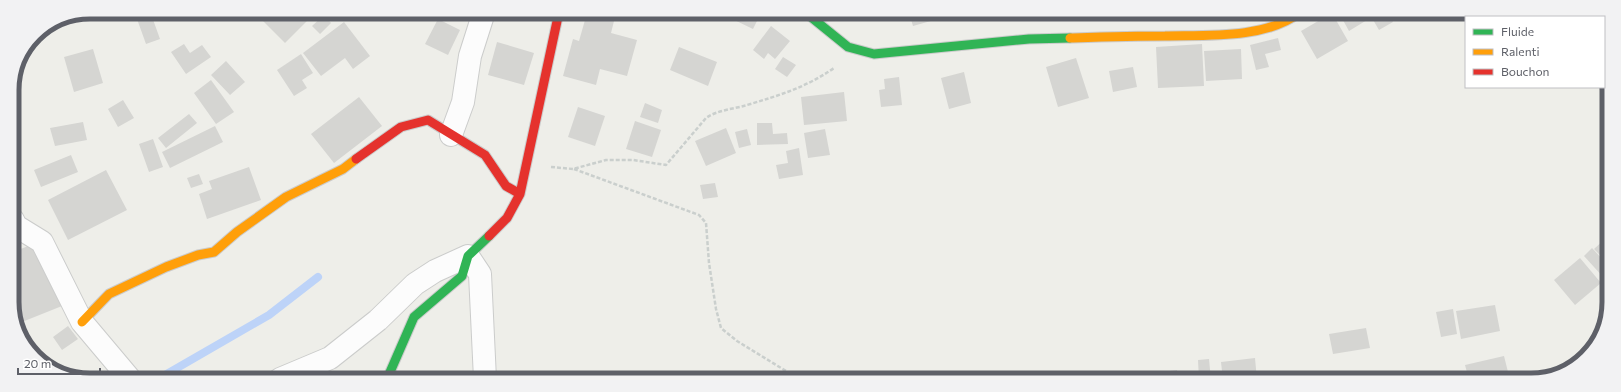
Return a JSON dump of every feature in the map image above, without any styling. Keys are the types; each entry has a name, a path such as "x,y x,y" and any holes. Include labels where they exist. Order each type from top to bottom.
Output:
{"street":[{"path":"451,135 462,102 470,56 482,19"},
{"path":"294,373 330,358 378,320 414,284 435,270 468,256 507,218 520,194 525,164 557,19"},
{"path":"813,19 848,47 874,54 1029,39 1228,34 1273,27 1291,19"},
{"path":"82,322 109,294 166,267 198,255 214,252 237,232 286,196 343,169 402,127 414,122 428,120 485,155 506,186 520,194"},
{"path":"19,228 42,242 82,322 126,373"},
{"path":"390,373 414,317 462,276 468,256"},
{"path":"468,256 480,274 485,373"}],"path":[{"path":"573,169 606,160 633,160 666,165 706,118 713,113 730,110 792,92 827,73 860,51"},
{"path":"525,164 573,169 699,215 706,223 709,263 716,309 722,328 737,341 789,373"}],"building":[{"path":"137,19 153,19 160,39 146,44"},
{"path":"265,19 305,19 307,21 285,43 263,21"},
{"path":"320,19 328,19 331,23 320,34 312,26"},
{"path":"438,19 460,30 448,55 425,44"},
{"path":"585,19 614,19 611,33 637,40 627,76 600,69 596,85 563,76 573,39 579,41"},
{"path":"732,19 758,19 753,29"},
{"path":"911,19 938,19 913,26"},
{"path":"1322,19 1335,19 1348,41 1317,59 1301,31"},
{"path":"1342,19 1367,20 1349,31"},
{"path":"1373,19 1391,19 1393,22 1379,30"},
{"path":"344,22 370,56 353,69 345,58 321,76 303,53"},
{"path":"771,26 790,41 775,59 768,53 764,59 753,50"},
{"path":"1278,38 1281,50 1265,54 1269,67 1256,70 1250,45"},
{"path":"497,42 534,53 524,85 488,75"},
{"path":"184,44 190,53 202,45 211,57 186,74 171,52"},
{"path":"1202,44 1204,86 1158,88 1156,47"},
{"path":"679,47 717,62 708,86 670,70"},
{"path":"93,49 103,83 74,92 64,57"},
{"path":"1241,49 1242,79 1206,81 1204,51"},
{"path":"301,54 313,73 302,80 307,88 294,96 277,70"},
{"path":"783,57 796,65 787,77 775,69"},
{"path":"1076,58 1089,98 1058,107 1046,67"},
{"path":"226,61 245,82 230,95 211,75"},
{"path":"1133,67 1137,87 1113,92 1109,71"},
{"path":"964,72 971,103 949,109 941,78"},
{"path":"899,77 902,105 881,107 879,90 885,89 884,79"},
{"path":"211,80 234,112 216,124 194,93"},
{"path":"844,92 847,121 804,125 801,97"},
{"path":"359,97 382,126 334,163 311,134"},
{"path":"123,100 134,118 118,127 108,109"},
{"path":"645,103 662,110 658,123 640,117"},
{"path":"578,107 605,116 595,146 568,137"},
{"path":"189,114 197,123 166,148 158,138"},
{"path":"635,121 661,130 652,157 626,149"},
{"path":"83,122 87,140 55,146 50,128"},
{"path":"757,123 772,123 773,134 787,133 788,144 757,145"},
{"path":"215,126 223,142 170,168 162,152"},
{"path":"726,128 736,153 706,166 695,141"},
{"path":"747,129 751,145 739,148 735,132"},
{"path":"825,129 830,155 808,158 804,133"},
{"path":"153,139 163,167 149,172 139,144"},
{"path":"799,148 803,175 779,179 776,165 788,163 786,151"},
{"path":"71,155 78,172 41,187 34,170"},
{"path":"249,167 261,200 207,219 199,194 212,189 209,181"},
{"path":"106,170 127,210 68,240 48,200"},
{"path":"199,174 203,184 191,188 187,178"},
{"path":"715,183 718,197 703,199 700,185"},
{"path":"1602,242 1602,257 1594,249"},
{"path":"36,243 62,306 22,322 19,302 19,250"},
{"path":"1592,248 1602,259 1602,276 1584,256"},
{"path":"1580,258 1601,283 1575,305 1554,280"},
{"path":"1495,305 1500,331 1461,339 1456,311"},
{"path":"1453,309 1457,334 1441,337 1436,312"},
{"path":"68,326 78,339 62,350 53,337"},
{"path":"1366,328 1370,348 1333,354 1329,334"},
{"path":"1504,356 1508,373 1467,373 1465,365"},
{"path":"1255,358 1256,373 1222,373 1221,362"},
{"path":"1209,359 1210,373 1199,373 1198,360"},
{"path":"1177,370 1177,373 1154,373"}],"waterway":[{"path":"168,373 269,315 318,277"}],"traffic: fast":[{"path":"813,19 848,47 874,54 1029,39 1070,38"},
{"path":"390,373 414,317 462,276 468,256 489,236"}],"traffic: slow":[{"path":"1070,38 1235,34 1269,27 1288,19"},
{"path":"82,322 109,294 166,267 198,255 214,252 237,232 286,197 343,169 356,159"}],"traffic: jam":[{"path":"489,236 507,218 520,194 558,19"},
{"path":"356,159 401,127 428,120 485,155 506,186 520,194"}]}
